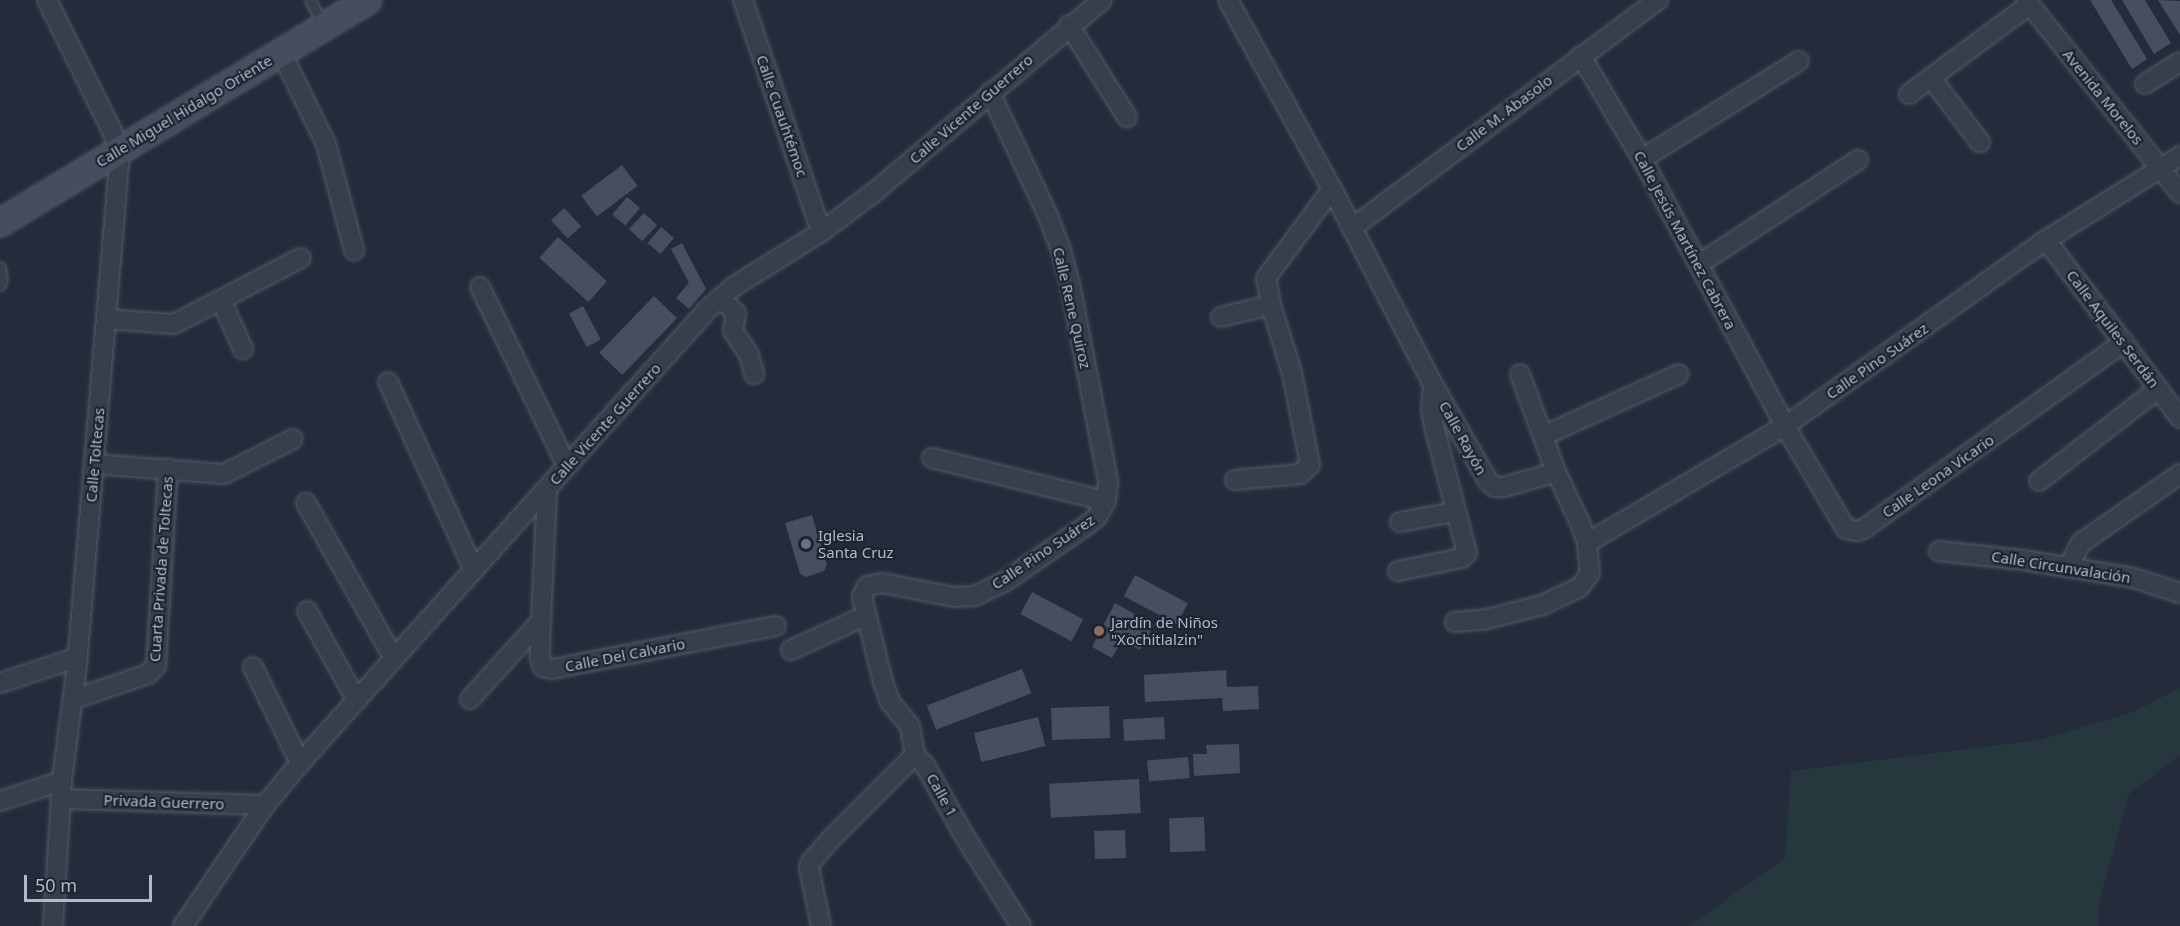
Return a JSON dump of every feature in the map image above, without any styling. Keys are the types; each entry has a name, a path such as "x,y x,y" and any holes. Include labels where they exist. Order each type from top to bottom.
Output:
{"street":[{"name":"Calle Toltecas","path":"47,0 111,129 118,151 78,657 62,781 53,926"},
{"name":"Calle Miguel Hidalgo Oriente","path":"0,223 368,0"},
{"name":"Calle Cuauhtémoc","path":"743,0 821,232"},
{"name":"Calle Vicente Guerrero","path":"183,926 265,805 300,763 393,657 720,298 821,232 873,194 990,92 1102,0"},
{"name":"Calle Rayón","path":"1228,0 1332,189 1433,385 1492,485 1504,487 1556,472"},
{"name":"Calle M. Abasolo","path":"1352,228 1658,0"},
{"path":"1909,94 2027,2"},
{"name":"Avenida Morelos","path":"2027,2 2180,193"},
{"path":"1070,25 1127,117"},
{"path":"280,52 326,144 354,250"},
{"name":"Calle Jesús Martínez Cabrera","path":"1581,56 1642,159 1785,426"},
{"path":"1642,159 1799,61"},
{"path":"2145,84 2180,62"},
{"path":"1931,78 1980,142"},
{"name":"Calle Rene Quiroz","path":"990,92 1049,218 1061,250 1071,288 1108,481 1106,501"},
{"name":"Calle Pino Suárez","path":"1587,543 1785,426 2046,240 2180,156"},
{"path":"1699,264 1858,160"},
{"path":"1235,480 1300,474 1310,465 1292,373 1271,305 1266,278 1332,189"},
{"name":"Calle Aquiles Serdán","path":"2046,240 2180,418"},
{"path":"106,319 174,324 301,258"},
{"path":"480,287 567,466"},
{"path":"720,298 736,313 734,331 749,355 754,374"},
{"path":"221,300 243,349"},
{"path":"1221,317 1271,305"},
{"name":"Calle Leona Vicario","path":"1785,426 1842,525 1846,529 1858,531 2032,410 2124,342"},
{"path":"1455,622 1487,619 1542,605 1585,582 1590,565 1587,543 1556,472 1520,374"},
{"path":"1543,436 1679,374"},
{"path":"388,382 474,570"},
{"name":"Calle Rayón","path":"1398,571 1466,555 1467,551 1454,512 1431,409 1433,385"},
{"path":"2039,481 2158,389"},
{"path":"94,464 224,474 293,439"},
{"path":"932,458 1106,501"},
{"name":"Cuarta Privada de Toltecas","path":"74,699 148,674 158,661 168,468"},
{"path":"2068,568 2081,543 2180,474"},
{"name":"Calle Del Calvario","path":"547,489 541,621 541,663 543,667 552,669 776,626"},
{"name":"Calle Pino Suárez","path":"865,616 862,597 867,586 882,583 955,597 975,596 1004,582 1087,525 1097,517 1106,501"},
{"path":"306,503 393,657"},
{"path":"1400,522 1454,512"},
{"name":"Calle Circunvalación","path":"1940,551 2134,578 2180,593"},
{"path":"307,611 356,699"},
{"path":"791,650 865,616 890,702 910,726 915,755 811,862 821,926"},
{"path":"470,699 541,621"},
{"path":"0,683 78,657"},
{"path":"253,667 300,763"},
{"name":"Calle 1","path":"915,755 926,767 965,837 1021,926"},
{"path":"0,801 62,781"},
{"name":"Privada Guerrero","path":"62,799 265,805"}],"lane":[{"path":"310,0 325,26"},
{"path":"0,267 2,279 0,285"}],"shaded area":[{"path":"2180,688 2180,755 2129,794 2099,902 2099,926 1689,926 1785,858 1791,771 2040,740 2133,712"}],"building":[{"path":"2090,0 2111,0 2147,59 2132,69"},
{"path":"2122,0 2145,0 2171,43 2154,54"},
{"path":"2158,0 2180,1 2180,35"},
{"path":"622,165 638,186 597,216 581,196"},
{"path":"627,197 640,208 625,226 612,215"},
{"path":"564,208 581,226 568,239 551,220"},
{"path":"644,213 657,225 642,241 629,229"},
{"path":"661,227 674,238 661,254 648,243"},
{"path":"558,237 607,281 588,302 539,258"},
{"path":"682,243 706,289 689,309 676,298 689,283 671,249"},
{"path":"654,296 677,318 622,375 599,353"},
{"path":"583,306 601,340 587,347 569,314"},
{"name":"Iglesia Santa Cruz","path":"812,515 827,565 824,571 806,577 800,574 785,523"},
{"path":"1135,575 1188,603 1177,624 1124,596"},
{"path":"1032,592 1083,619 1071,641 1020,614"},
{"path":"1115,603 1154,625 1140,650 1122,640 1112,658 1092,647"},
{"path":"1022,669 1031,693 936,730 927,706"},
{"path":"1226,670 1227,687 1258,686 1259,709 1223,711 1222,698 1145,702 1144,675"},
{"path":"1109,706 1110,738 1052,740 1051,708"},
{"path":"1038,717 1045,746 981,762 974,733"},
{"path":"1164,717 1165,739 1124,741 1123,719"},
{"path":"1239,744 1240,773 1194,776 1193,754 1207,754 1206,745"},
{"path":"1188,757 1190,778 1149,781 1147,761"},
{"path":"1139,779 1141,813 1051,818 1049,784"},
{"path":"1204,817 1205,851 1170,852 1169,818"},
{"path":"1125,830 1126,858 1095,859 1094,831"}],"place":[{"name":"Iglesia Santa Cruz","path":"806,544"},
{"name":"Jardín de Niños \"Xochitlalzin\"","path":"1099,631"}]}
